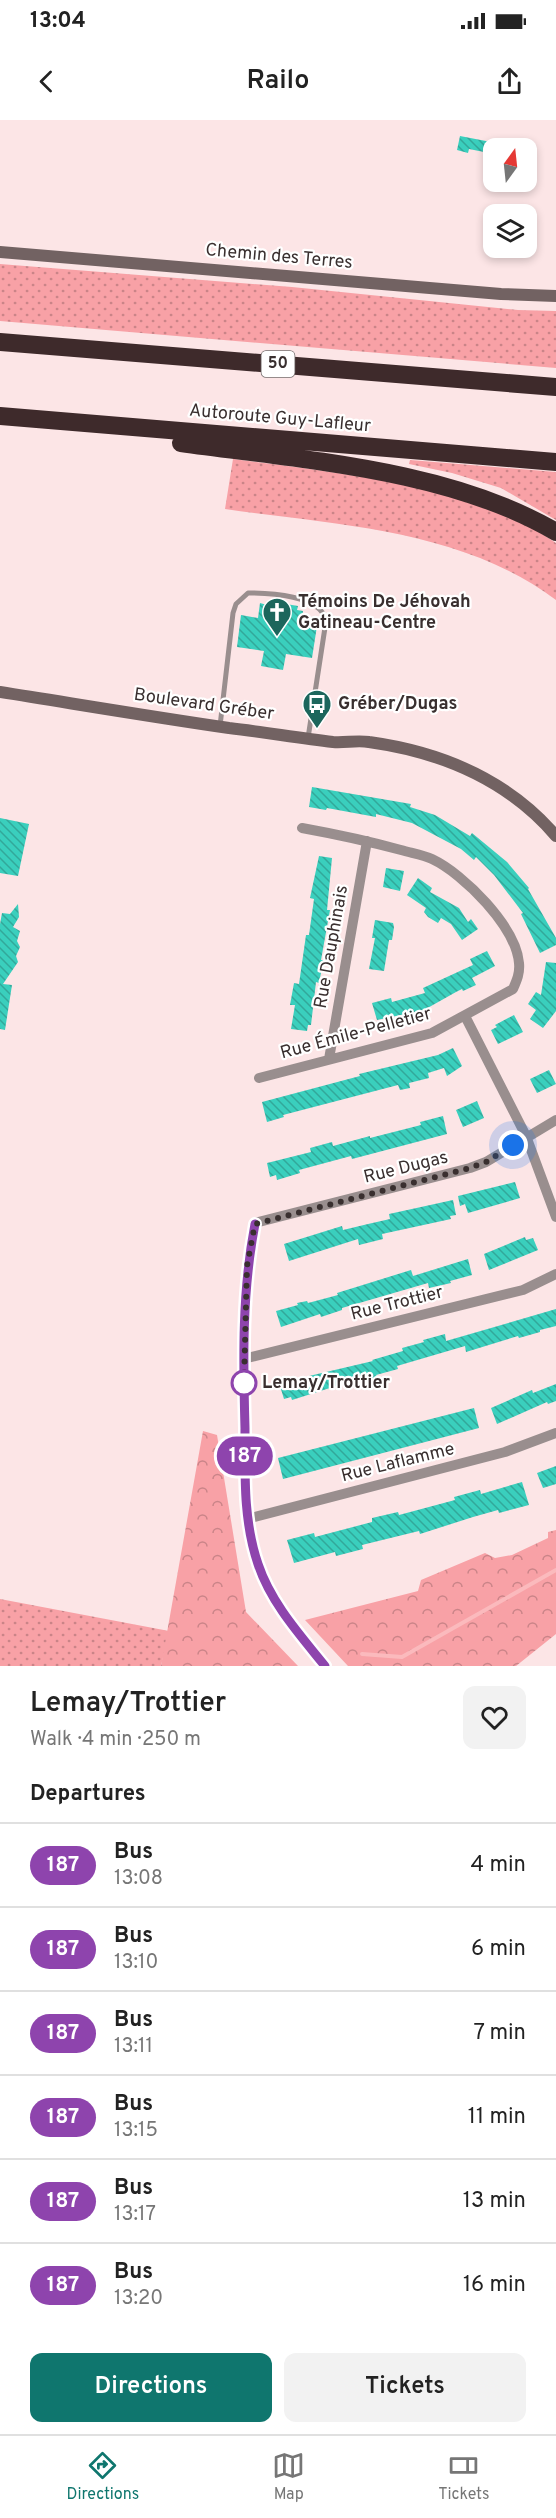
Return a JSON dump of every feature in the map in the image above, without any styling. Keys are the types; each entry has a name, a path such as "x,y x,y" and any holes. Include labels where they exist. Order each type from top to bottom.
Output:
{"highway":[{"name":"50","path":"0,342 556,387"},
{"name":"Autoroute Guy-Lafleur","path":"7,417 556,462"},
{"path":"7,417 353,468 416,480 464,492 503,506 556,532"}],"street":[{"name":"Chemin des Terres","path":"0,252 493,293 556,296"},
{"name":"Boulevard Gréber","path":"0,692 335,742 366,742 410,749 447,760 499,786 541,819 556,836"},
{"name":"Rue Émile-Pelletier","path":"259,1078 422,1037 513,989 519,976 519,961 507,932 490,908 462,881 432,859 367,841 302,828"},
{"name":"Rue Dauphinais","path":"329,1059 367,841"},
{"path":"465,1016 526,1136 556,1217"},
{"name":"Rue Dugas","path":"243,1359 247,1266 255,1224 470,1168 486,1162 556,1120"},
{"name":"Rue Trottier","path":"243,1359 523,1290 556,1275"},
{"path":"243,1359 247,1519 258,1565 292,1625 326,1666"},
{"name":"Rue Laflamme","path":"247,1519 505,1452 556,1433"}],"lane":[{"path":"220,726 231,621 236,604 248,593 301,599 318,607 323,612 326,621 308,738"}],"green space":[{"path":"0,264 292,287 518,310 556,311 556,368 0,321"},
{"path":"233,459 313,469 400,484 444,494 485,507 523,523 556,543 556,600 519,576 480,558 439,544 354,526 225,509"},
{"path":"410,460 556,472 556,520 501,488 452,473 409,464"},
{"path":"203,1431 217,1435 246,1612 298,1666 161,1666"},
{"path":"556,1530 556,1634 516,1666 348,1666 305,1620 418,1591 421,1580 485,1553 495,1558 512,1555 548,1538 548,1532"},
{"path":"0,1599 169,1631 161,1666 0,1666"}],"building":[{"path":"460,136 483,140 483,152 469,149 468,153 457,150"},
{"name":"Témoins De Jéhovah Gatineau-Centre","path":"268,601 298,606 297,610 303,611 301,624 317,626 312,658 286,654 283,670 261,666 264,651 237,647 241,615 258,618 260,603 267,605"},
{"path":"312,787 411,804 410,807 435,815 470,836 472,833 507,862 529,888 556,938 556,945 540,953 521,914 523,913 494,875 476,857 474,860 461,849 412,823 376,814 376,817 309,807"},
{"path":"0,818 29,824 18,876 0,873"},
{"path":"319,856 332,858 327,910 330,910 321,960 323,960 321,973 319,983 316,982 311,1025 308,1025 307,1031 291,1029 295,1005 290,1005 294,983 299,984 306,935 309,935 314,899 310,898"},
{"path":"386,868 404,871 400,891 383,887"},
{"path":"418,878 432,888 430,892 459,908 468,922 471,919 478,929 462,940 451,924 441,918 438,923 428,917 424,912 426,908 407,895"},
{"path":"18,904 19,917 13,927 20,931 17,941 20,947 16,956 18,962 3,984 12,985 5,1030 0,1029 0,924 2,913 10,914"},
{"path":"375,920 393,923 394,927 392,940 389,940 384,971 369,969 375,938 372,938"},
{"path":"487,951 495,966 472,978 476,985 463,991 462,989 424,1010 377,1020 372,1003 391,998 392,1002 425,993 423,988 473,965 470,959"},
{"path":"546,962 556,963 556,1011 543,1028 530,1019 536,1010 528,1004 536,992 541,995"},
{"path":"514,1015 523,1032 498,1044 491,1030 497,1027 495,1025"},
{"path":"453,1048 462,1066 447,1076 444,1068 428,1073 429,1078 409,1083 410,1088 400,1090 398,1085 283,1115 284,1117 267,1122 262,1102 360,1076 359,1074 438,1055"},
{"path":"549,1070 556,1084 537,1093 530,1079"},
{"path":"477,1101 484,1118 463,1127 456,1110"},
{"path":"443,1116 447,1134 352,1159 351,1156 299,1170 300,1173 277,1180 276,1175 270,1177 267,1163 311,1152 310,1148 332,1142 333,1146 370,1136 370,1138 421,1125 420,1122"},
{"path":"515,1182 520,1198 468,1213 465,1204 460,1206 458,1196"},
{"path":"453,1200 456,1215 450,1216 451,1219 382,1234 383,1239 359,1245 358,1239 289,1261 284,1244 342,1226 343,1230 390,1219 389,1214"},
{"path":"525,1237 526,1240 533,1238 538,1250 489,1270 484,1254"},
{"path":"468,1259 472,1275 450,1281 451,1283 429,1288 428,1283 342,1308 342,1310 321,1317 320,1314 281,1327 276,1311 298,1305 297,1303 307,1301 308,1303 338,1295 337,1293 411,1270 413,1276"},
{"path":"556,1309 556,1326 519,1338 518,1336 466,1352 465,1346 397,1366 398,1369 376,1375 377,1377 355,1383 355,1380 292,1400 291,1397 284,1399 280,1386 309,1378 309,1376 373,1361 403,1351 402,1348 424,1342 423,1340 445,1334 446,1341"},
{"path":"556,1384 556,1401 548,1404 547,1402 497,1424 491,1408 532,1390 533,1393"},
{"path":"474,1408 479,1428 283,1479 278,1458"},
{"path":"556,1466 556,1484 543,1488 537,1473"},
{"path":"522,1482 529,1505 499,1513 498,1510 420,1534 419,1531 362,1545 363,1549 336,1556 335,1552 294,1563 287,1540 314,1533 315,1537 372,1522 372,1518 398,1512 399,1515 455,1500 454,1497 480,1490 481,1494"}],"waterway":[{"path":"362,1654 402,1657 556,1570"}],"bus line":[{"name":"187","path":"255,1224 247,1266 243,1359 247,1519 258,1565 276,1602 325,1666"}],"place":[{"name":"Témoins De Jéhovah Gatineau-Centre","path":"277,638"},
{"name":"Gréber/Dugas","path":"317,730"},
{"name":"Lemay/Trottier","path":"244,1383"}],"route":[{"path":"244,1383 247,1266 255,1224 470,1168 486,1162 513,1145"}]}
